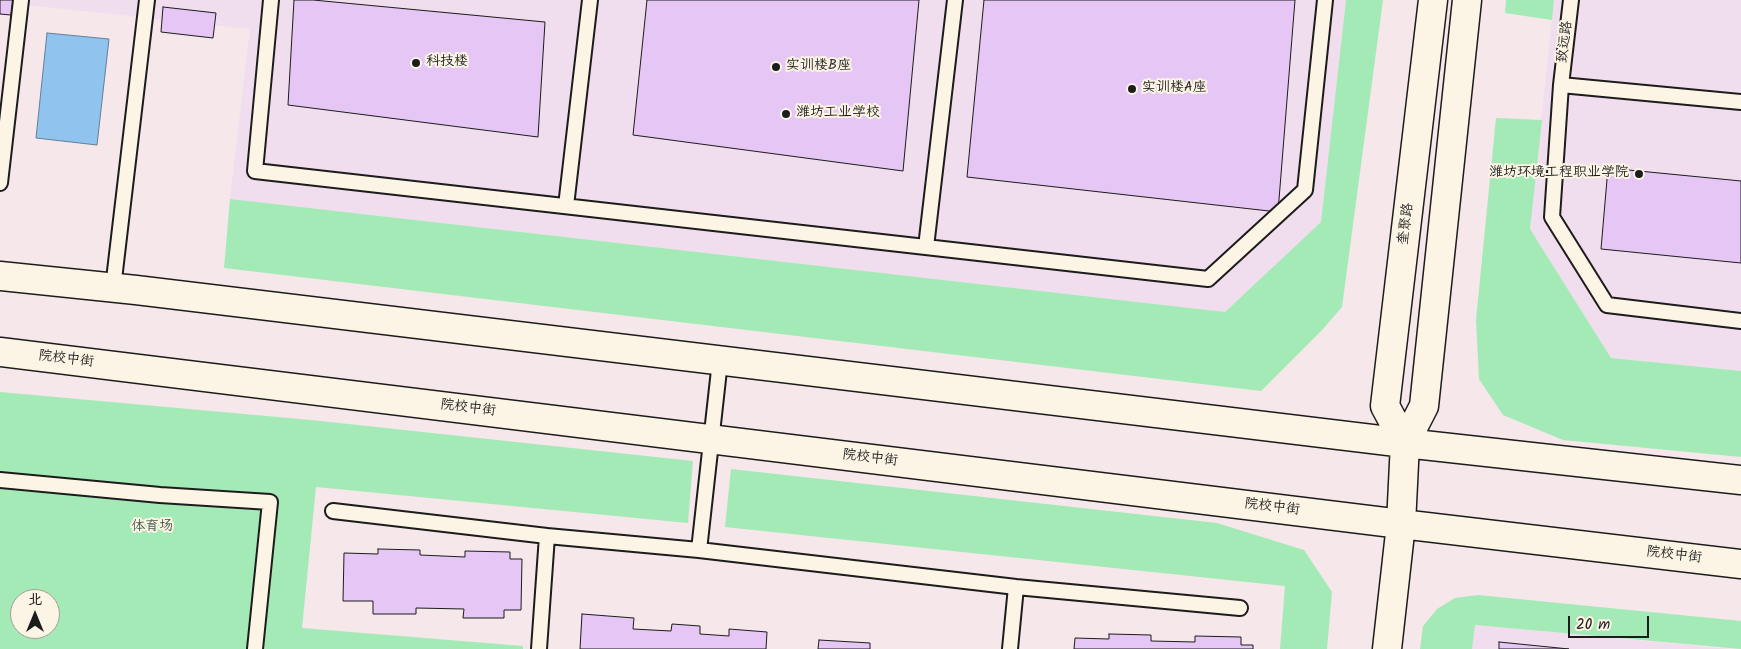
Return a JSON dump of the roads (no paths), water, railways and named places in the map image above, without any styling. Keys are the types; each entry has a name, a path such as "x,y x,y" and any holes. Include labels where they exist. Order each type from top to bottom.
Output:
{"main road":[{"name":"奎聚路","path":"1405,443 1385,406 1433,0"},
{"path":"1387,649 1401,524 1405,443 1424,406 1467,0"},
{"path":"0,276 720,360 1405,443 1741,480"},
{"name":"院校中街","path":"0,352 1741,564"}],"lane":[{"path":"0,183 3,134 21,0"},
{"path":"113,288 146,0"},
{"path":"271,0 255,171 1208,279 1305,190 1325,0"},
{"path":"566,206 590,0"},
{"path":"926,247 955,0"},
{"name":"致远路","path":"1571,0 1561,85 1552,217 1607,305 1741,321"},
{"path":"1561,85 1741,102"},
{"path":"699,550 720,360"},
{"path":"0,480 160,495 270,502 255,649"},
{"path":"333,511 547,536 699,550 1016,587 1240,608"},
{"path":"539,649 547,536"},
{"path":"1010,649 1016,587"}],"water":[{"path":"47,33 109,39 97,145 36,138"}],"place":[{"name":"科技楼","path":"416,63"},
{"name":"实训楼B座","path":"776,67"},
{"name":"实训楼A座","path":"1132,89"},
{"name":"潍坊工业学校","path":"786,114"},
{"name":"潍坊环境工程职业学院","path":"1639,174"}],"park label":[{"name":"体育场","path":"152,528"}]}
